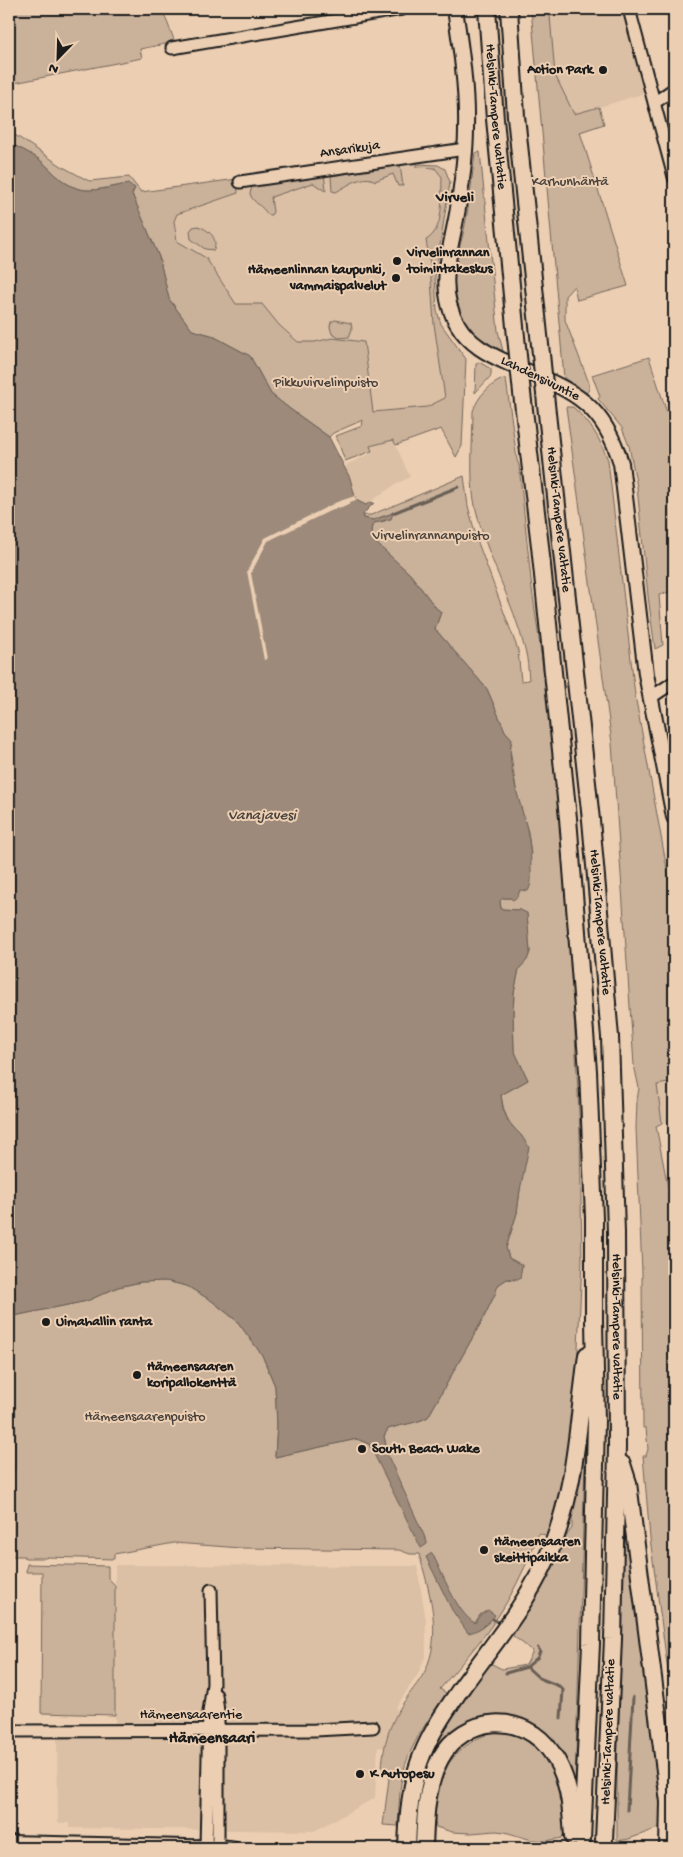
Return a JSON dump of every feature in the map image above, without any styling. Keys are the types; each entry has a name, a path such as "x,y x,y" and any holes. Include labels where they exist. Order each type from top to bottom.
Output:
{"highway":[{"name":"Helsinki-Tampere valtatie","path":"424,1848 427,1803 433,1776 440,1761 447,1749 461,1736 479,1726 496,1722 514,1725 531,1732 552,1752 568,1788 578,1840 592,1612 596,1421 594,1218 587,1052 566,798 516,338 496,129 487,9"},
{"name":"Helsinki-Tampere valtatie","path":"509,9 516,116 590,820 610,1037 616,1233 617,1446 613,1639 604,1840"},
{"path":"407,1848 412,1796 421,1757 429,1738 442,1715 530,1593 548,1558 558,1531 576,1446 586,1356 594,1320"},
{"path":"617,1446 628,1483 672,1805 668,1848"}],"main road":[{"name":"Lahdensivuntie","path":"455,9 466,97 465,149 458,208 445,287 451,312 457,325 475,351 491,356 571,392 585,401 609,431 616,446 621,463 650,698 674,817"},
{"path":"9,1843 216,1848"},
{"path":"668,1848 674,1845"}],"street":[{"path":"172,48 402,9"},
{"path":"628,9 674,177"},
{"path":"654,103 674,89"},
{"name":"Ansarikuja","path":"240,182 465,149"},
{"path":"650,698 674,682"},
{"path":"211,1590 213,1684 217,1702 213,1730 216,1848"},
{"name":"Hämeensaarentie","path":"9,1730 315,1730 372,1727"}],"shaded area":[{"path":"576,9 624,9 645,93 574,115 555,75 550,16"},
{"path":"416,151 416,167 435,168 442,177 440,215 435,233 426,241 445,398 427,407 372,412 364,342 332,338 315,342 298,342 279,325 262,305 236,304 206,258 177,241 174,221 177,214 238,193 237,179"},
{"path":"393,439 410,477 396,484 366,505 358,502 345,468 348,464 372,453 370,446"},
{"path":"674,1082 674,1121 662,1123 656,1085"},
{"path":"115,1565 417,1566 426,1620 426,1655 418,1674 396,1707 397,1712 389,1729 384,1748 378,1747 375,1798 314,1831 69,1828 69,1823 58,1823 57,1738 115,1738"}],"green space":[{"path":"9,9 162,9 175,42 140,49 142,58 9,84"},
{"name":"Karhunhäntä","path":"531,9 576,9 550,16 555,75 574,114 599,107 604,124 580,132 628,286 577,300 574,286 565,296 565,320 589,383 589,390 586,393 564,378"},
{"name":"Pikkuvirvelinpuisto","path":"9,131 63,167 89,181 129,177 141,192 237,179 238,193 177,214 174,221 177,241 206,258 236,304 262,304 279,325 298,342 315,342 332,338 364,342 373,412 427,407 445,398 434,324 430,265 426,240 432,235 439,221 442,203 442,177 435,168 416,167 416,164 438,165 445,169 450,182 435,277 437,311 441,324 466,359 462,446 456,457 441,429 396,445 393,440 370,446 372,451 345,461 336,436 362,426 363,420 333,433 329,437 271,394 250,356 211,335 192,330 169,299 159,257 132,194 135,188 128,184 101,189 78,189 60,179 40,160 9,143"},
{"path":"480,152 498,331 504,355 484,345 471,332 461,314 455,295 453,277 456,258 467,216 475,153"},
{"path":"400,165 403,186 398,186 393,174 375,181 366,178 361,179 336,192 332,191 331,176"},
{"path":"324,173 325,191 313,183 271,197 273,212 271,215 267,214 253,200 250,194 252,186"},
{"path":"198,226 206,230 214,238 214,250 205,249 191,239 190,231 193,227"},
{"path":"335,320 351,323 352,329 349,337 339,338 332,334 331,322"},
{"path":"649,357 667,413 674,412 674,420 670,422 674,437 674,591 659,595 663,645 655,649 637,487 629,446 622,428 598,399 600,396 592,375"},
{"path":"479,362 491,369 491,376 475,393 476,364"},
{"name":"Hämeensaarenpuisto","path":"506,379 519,465 532,589 566,857 580,1133 582,1261 575,1412 564,1473 548,1536 539,1533 521,1576 501,1612 476,1646 440,1689 446,1693 413,1747 404,1771 400,1788 398,1826 383,1825 390,1771 382,1768 389,1730 397,1713 424,1673 432,1651 434,1623 430,1595 419,1554 410,1554 399,1550 241,1548 174,1543 114,1554 114,1559 25,1558 24,1556 9,1556 9,1470 15,1470 15,1426 9,1423 9,1317 87,1301 118,1287 141,1282 166,1281 187,1286 212,1301 237,1321 262,1355 275,1386 277,1424 275,1457 357,1439 369,1444 377,1459 388,1456 384,1436 388,1429 428,1417 483,1319 498,1285 507,1279 515,1280 512,1261 506,1248 517,1213 520,1190 521,1135 512,1126 507,1117 501,1095 528,1080 514,1050 513,1014 514,993 519,969 527,960 530,952 527,914 520,910 501,909 500,901 503,898 510,898 520,890 531,854 528,832 517,795 510,749 512,739 505,731 487,689 435,629 441,612 410,574 374,542 371,531 372,526 374,523 385,521 393,513 373,520 364,518 363,515 371,515 464,476 468,506 477,540 518,650 521,681 529,680 527,657 520,632 486,543 473,495 473,411 485,392 493,384"},
{"path":"566,407 573,407 590,425 598,437 608,460 635,695 674,907 674,1082 657,1085 662,1123 656,1126 674,1218 674,1716 650,1538 643,1456 646,1456 648,1449 646,1428 643,1428 642,1273 636,1128 639,1088 634,1065 612,743"},
{"path":"586,1429 575,1790 560,1753 491,1717 428,1774 425,1774 440,1734 488,1662 502,1669 526,1665 533,1651 513,1636 555,1552 572,1528 572,1509"},
{"path":"624,1525 627,1526 665,1818 661,1827 629,1839 617,1841 617,1777"},
{"path":"27,1564 108,1566 108,1578 115,1585 115,1715 41,1713 42,1572 26,1572"},
{"path":"495,1731 506,1731 532,1739 554,1765 559,1785 559,1798 567,1825 562,1838 546,1841 532,1840 505,1832 452,1832 436,1827 436,1799 446,1768 458,1752 474,1740"}],"water":[{"name":"Vanajavesi","path":"9,143 36,157 60,179 78,189 95,190 128,184 135,188 132,194 159,257 169,299 192,330 211,335 250,356 271,394 329,437 350,478 356,500 366,505 370,502 374,503 363,514 364,518 373,520 393,513 391,519 374,523 371,531 374,541 410,574 441,612 435,629 487,689 505,731 512,739 510,750 511,762 528,834 531,856 531,880 528,891 520,890 518,896 513,900 503,898 500,901 501,909 520,910 527,913 530,952 527,960 519,969 514,993 513,1014 514,1050 528,1080 501,1095 503,1109 509,1123 521,1135 529,1147 517,1213 506,1248 509,1258 522,1265 520,1279 507,1279 498,1285 483,1319 428,1417 388,1429 384,1436 388,1456 427,1542 421,1548 369,1444 357,1439 275,1457 277,1424 275,1386 262,1355 237,1321 212,1301 187,1286 166,1281 141,1282 118,1287 87,1301 9,1317"},
{"path":"432,1553 456,1602 468,1618 475,1623 480,1615 488,1610 495,1615 483,1627 468,1633 452,1610 426,1557"}],"pier":[{"path":"355,496 356,500 350,502 350,504 338,507 268,541 251,573 267,659 264,660 247,571 265,538 337,502"}],"waterway":[{"path":"393,513 458,487"},
{"path":"493,1619 498,1622"},
{"path":"538,1648 540,1651 538,1657 527,1667 539,1678 559,1686 563,1690 561,1718"},
{"path":"506,1673 527,1667"},
{"path":"627,1810 633,1697"}],"place":[{"name":"Action Park","path":"603,70"},
{"name":"Virvelinrannan toimintakeskus","path":"397,261"},
{"name":"Hämeenlinnan kaupunki, vammaispalvelut","path":"396,278"},
{"name":"Uimahallin ranta","path":"46,1322"},
{"name":"Hämeensaaren koripallokenttä","path":"137,1375"},
{"name":"South Beach Wake","path":"362,1449"},
{"name":"Hämeensaaren skeittipaikka","path":"484,1550"},
{"name":"K Autopesu","path":"360,1774"}],"district":[{"name":"Virveli","path":"455,198"},
{"name":"Hämeensaari","path":"212,1739"}],"park label":[{"name":"Virvelinrannanpuisto","path":"431,536"}]}
